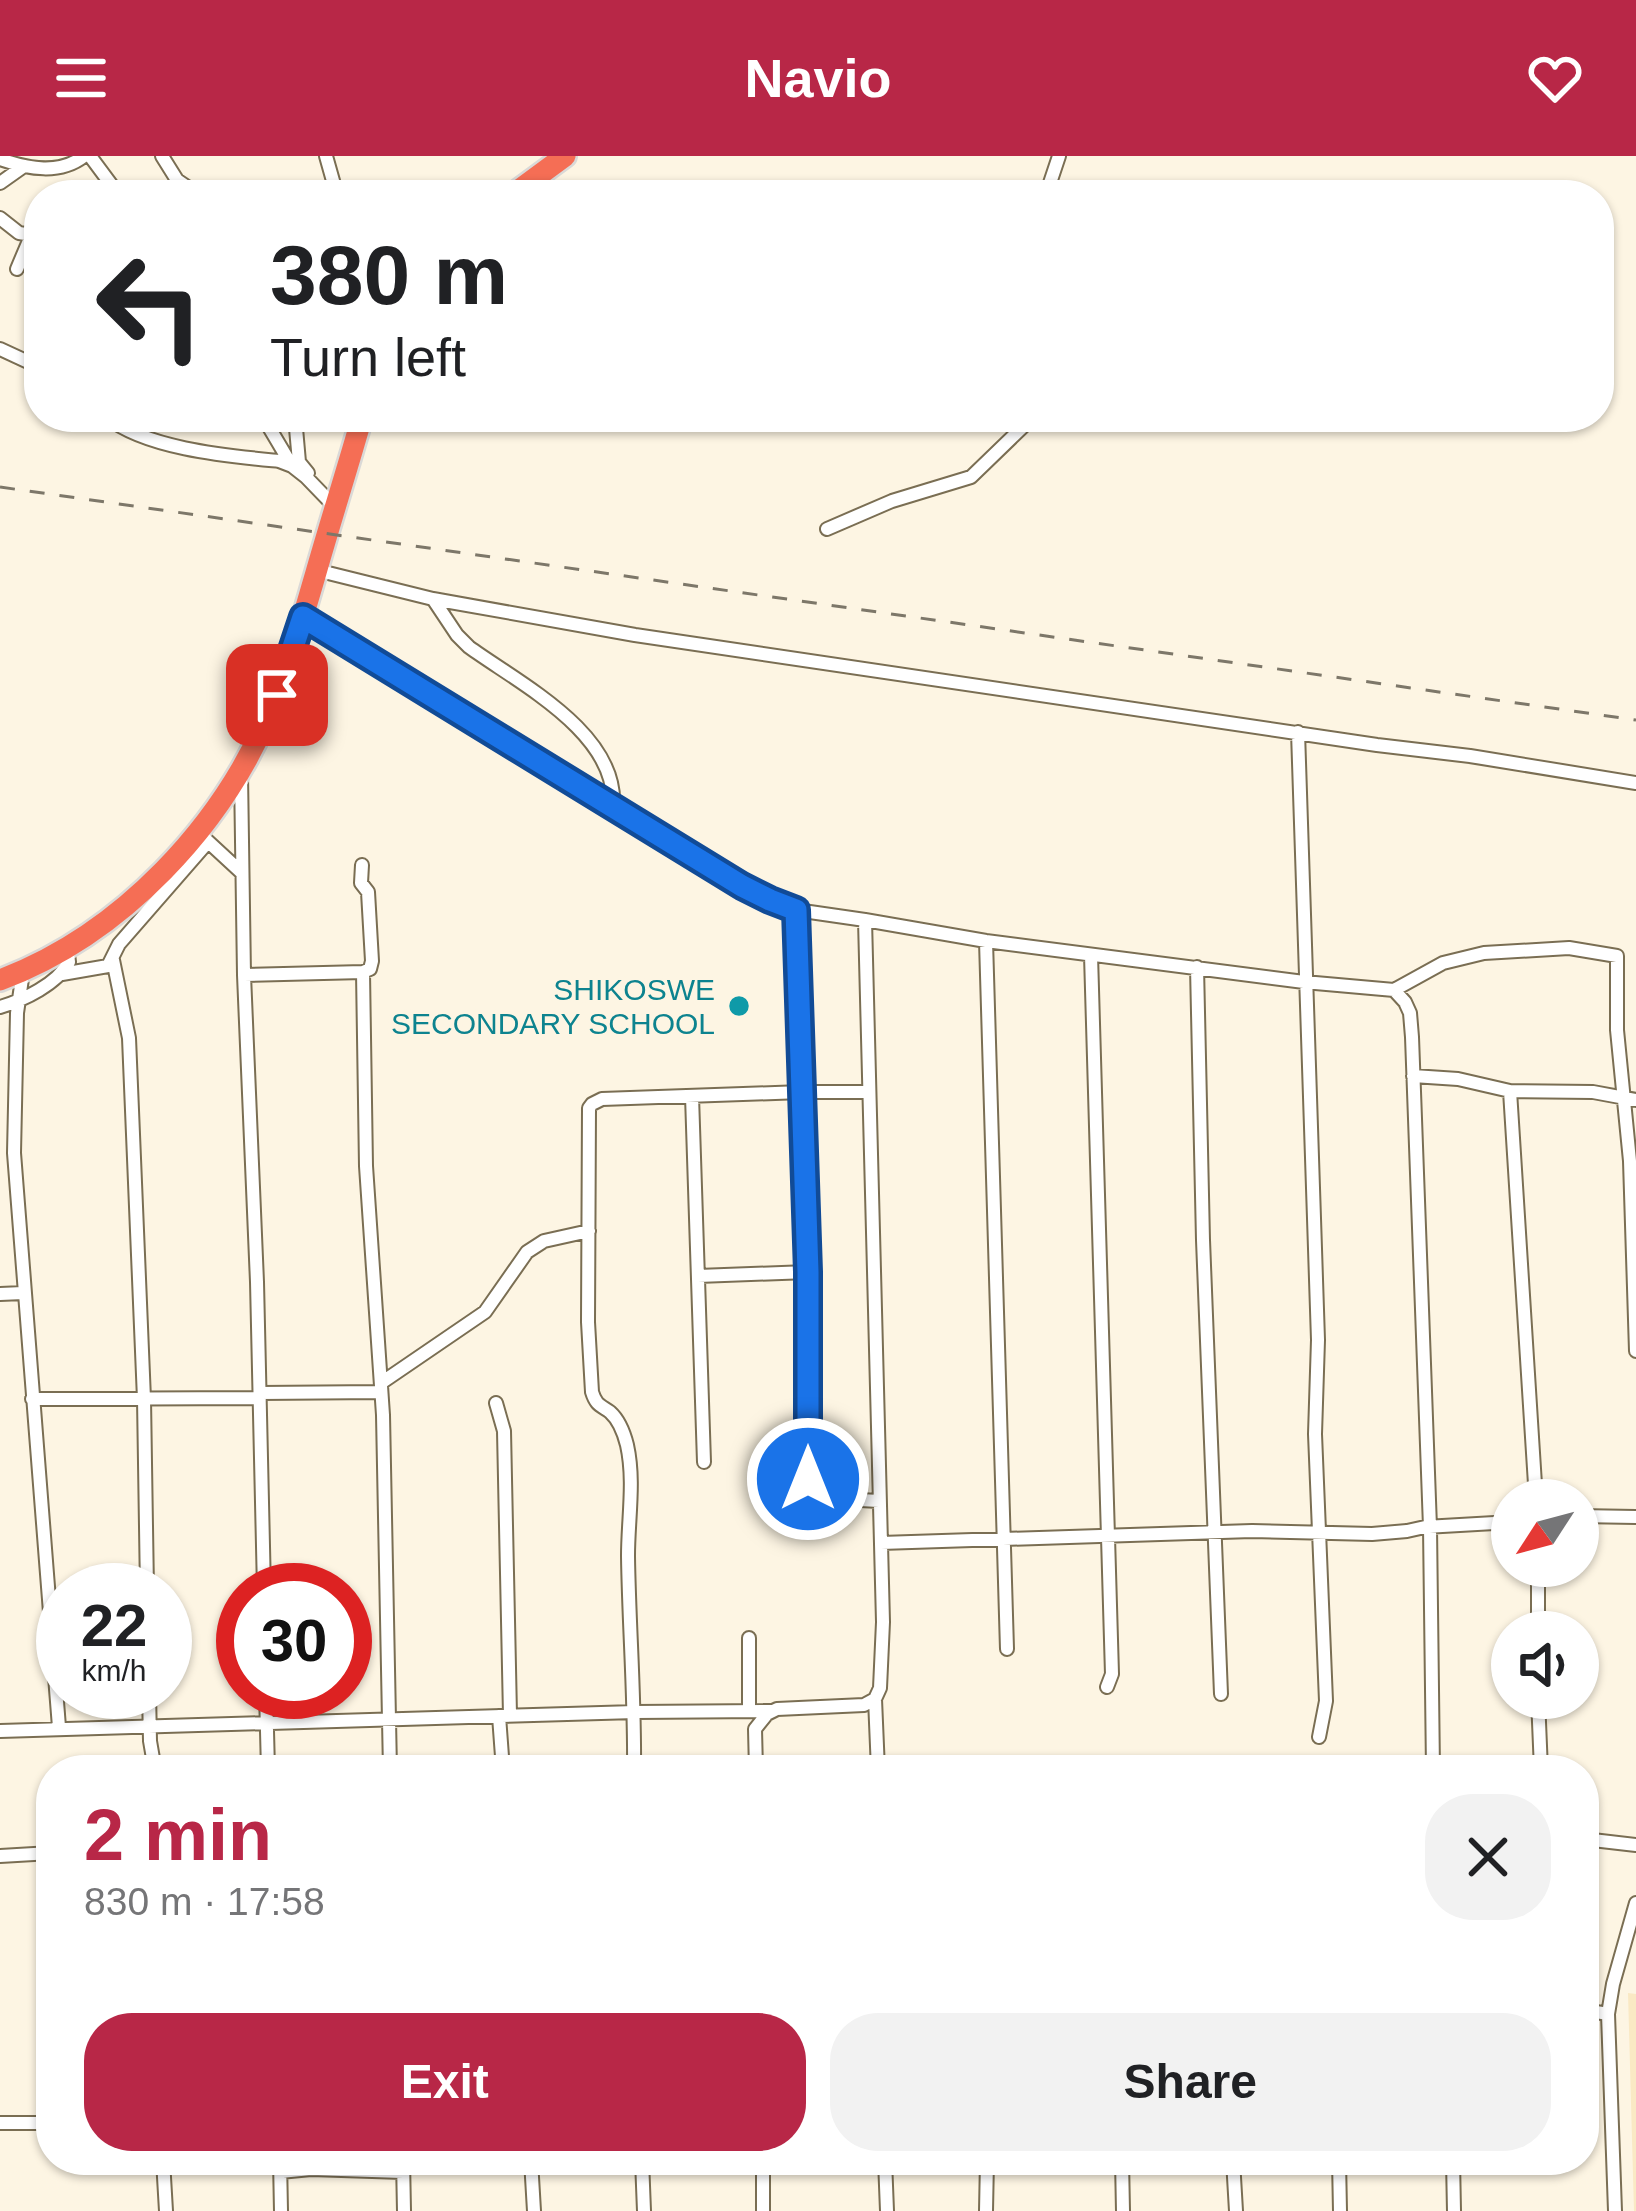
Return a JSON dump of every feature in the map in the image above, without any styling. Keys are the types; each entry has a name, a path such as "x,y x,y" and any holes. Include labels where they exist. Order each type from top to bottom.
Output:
{"highway":[{"path":"532,180 565,156"},
{"path":"0,980 22,972 106,920 203,837 270,712 329,534 330,501 356,432"}],"street":[{"path":"0,159 25,166 61,167 87,156 107,180"},
{"path":"0,183 25,166"},
{"path":"17,269 24,256"},
{"path":"129,432 292,466"},
{"path":"272,432 292,466 330,501"},
{"path":"296,432 299,462 330,501"},
{"path":"827,530 892,500 970,477 1017,432"},
{"path":"316,570 434,599 654,638 1636,783"},
{"path":"434,599 469,646 590,740 611,778 613,806"},
{"path":"303,617 758,894 796,910 986,941 1394,990 1443,963 1484,953 1569,948 1617,956 1617,1030 1629,1100 1636,1351"},
{"path":"1298,732 1326,1701 1319,1737"},
{"path":"242,767 241,872 263,1563"},
{"path":"0,1007 18,1002 62,974 108,966 119,944 203,837 241,872"},
{"path":"244,975 370,969 368,892 361,884 362,865"},
{"path":"796,910 808,1272 808,1479 822,1498 879,1502"},
{"path":"865,920 883,1622 883,1660 875,1699 877,1755"},
{"path":"986,941 1006,1649"},
{"path":"62,974 69,962 67,946"},
{"path":"1091,955 1109,1537 1112,1674 1108,1688"},
{"path":"113,960 129,1038 147,1563"},
{"path":"1197,968 1221,1694"},
{"path":"22,972 13,1112 59,1727"},
{"path":"363,972 366,1166 381,1388 389,1755"},
{"path":"1394,990 1410,1013 1430,1527 1433,1755"},
{"path":"1413,1076 1510,1090 1593,1092 1629,1100"},
{"path":"1510,1090 1535,1479"},
{"path":"634,1755 630,1468 619,1424 594,1401 592,1392 588,1113 602,1099 869,1092"},
{"path":"692,1096 704,1462"},
{"path":"32,1399 381,1388 485,1312 535,1244 590,1231"},
{"path":"698,1276 808,1272"},
{"path":"0,1294 23,1293"},
{"path":"496,1403 504,1431 503,1755"},
{"path":"1599,1516 1636,1517"},
{"path":"881,1544 1215,1533 1372,1534 1491,1523"},
{"path":"748,1711 749,1638"},
{"path":"0,1731 772,1711 864,1705 875,1699"},
{"path":"756,1755 755,1729 772,1711"},
{"path":"149,1719 153,1755"},
{"path":"267,1719 268,1755"},
{"path":"1539,1719 1540,1755"},
{"path":"1599,1841 1636,1845"},
{"path":"0,1856 36,1854"},
{"path":"1615,2211 1608,2014 1636,1903"},
{"path":"1599,2012 1608,2014"},
{"path":"0,2123 36,2123"},
{"path":"165,2175 166,2211"},
{"path":"280,2175 281,2211"},
{"path":"403,2175 404,2211"},
{"path":"532,2175 534,2211"},
{"path":"643,2175 644,2211"},
{"path":"763,2175 764,2211"},
{"path":"886,2175 887,2211"},
{"path":"986,2211 987,2175"},
{"path":"1122,2175 1123,2211"},
{"path":"1234,2175 1236,2211"},
{"path":"1339,2175 1340,2211"},
{"path":"1453,2175 1454,2211"}],"shaded area":[{"path":"1628,1993 1636,1994 1636,2211 1634,2211"}],"railway":[{"path":"0,487 1636,720"}],"place":[{"name":"SHIKOSWE SECONDARY SCHOOL","path":"739,1006"}],"route":[{"path":"277,695 303,617 742,886 796,910 808,1272 808,1479"}]}
